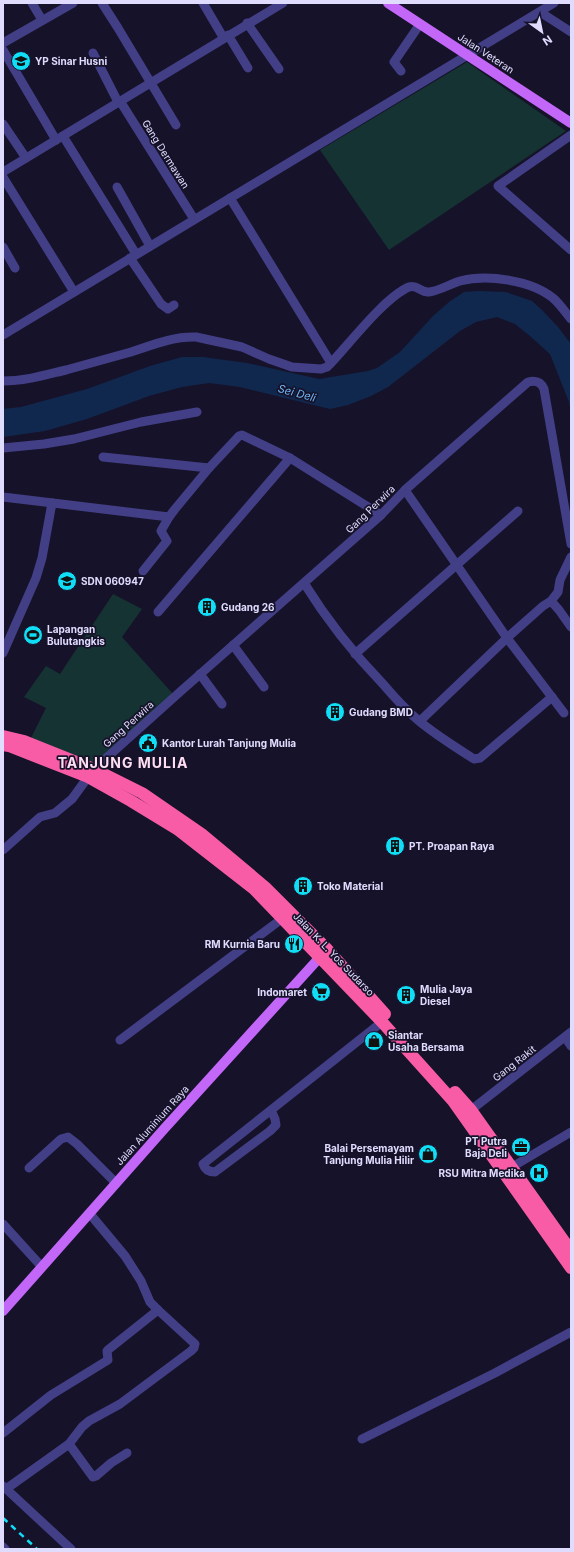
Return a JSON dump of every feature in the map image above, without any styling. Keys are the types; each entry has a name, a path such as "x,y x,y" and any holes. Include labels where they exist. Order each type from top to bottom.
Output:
{"highway":[{"name":"Jalan K. L. Yos Sudarso","path":"3,736 24,741 91,773 177,829 242,879 323,953 471,1110 571,1268"},
{"name":"Jalan K. L. Yos Sudarso","path":"3,745 91,773 142,793 203,835 265,887 382,1022 453,1101 513,1175 571,1251"}],"main road":[{"name":"Jalan Veteran","path":"388,3 571,123"},
{"name":"Jalan Aluminium Raya","path":"3,1311 164,1129 323,953"}],"street":[{"path":"32,3 42,20"},
{"path":"102,3 176,125"},
{"path":"203,3 248,68"},
{"path":"3,172 247,23 283,3"},
{"path":"3,335 554,3"},
{"path":"3,43 69,4"},
{"path":"540,12 571,32"},
{"path":"247,23 279,69"},
{"path":"401,72 394,62 420,24"},
{"path":"3,50 60,138 161,304 168,309 174,305"},
{"name":"Gang Dermawan","path":"93,53 119,102 194,220"},
{"path":"3,124 26,158"},
{"path":"571,135 498,186 571,250"},
{"path":"3,177 74,292"},
{"path":"117,187 150,246"},
{"path":"230,198 331,363"},
{"path":"3,247 15,268"},
{"path":"3,381 19,381 111,358 172,339 189,337 196,337 242,347 269,360 292,367 321,369 327,367 331,363 379,311 398,294 410,286 415,286 429,292 460,281 480,277 498,278 537,289 552,297 571,319"},
{"name":"Gang Perwira","path":"3,850 40,817 54,814 72,798 91,773 200,674 381,515 405,490 528,382 539,382 544,389 571,544"},
{"path":"3,448 66,440 141,422 197,412"},
{"path":"143,570 167,541 161,531 169,517 209,468 239,436 290,458 381,515"},
{"path":"103,457 209,468"},
{"path":"158,612 290,458"},
{"path":"405,490 506,638 564,713"},
{"path":"3,497 169,517"},
{"path":"3,653 36,578 42,558 52,502"},
{"path":"355,654 518,511"},
{"path":"420,721 506,638 543,606 551,601 558,592 560,580 571,557"},
{"path":"304,583 319,607 355,654 403,706 444,739 474,759 478,760 552,696"},
{"path":"551,601 571,628"},
{"path":"233,645 264,687"},
{"path":"200,674 222,704"},
{"path":"120,1040 283,918"},
{"path":"271,1110 276,1126 215,1172 210,1172 205,1168 203,1164 271,1110 382,1022"},
{"path":"568,1035 571,1046"},
{"name":"Gang Rakit","path":"471,1110 568,1035"},
{"path":"513,1175 571,1132"},
{"path":"29,1168 61,1139 68,1137 116,1183"},
{"path":"71,1549 4,1488 69,1444 82,1427 89,1421 120,1404 194,1348 194,1343 150,1302 141,1281 125,1256 90,1214"},
{"path":"3,1224 7,1234 42,1267"},
{"path":"3,1433 51,1395 108,1360 107,1351 109,1349 158,1310"},
{"path":"362,1439 502,1369 571,1332"},
{"path":"69,1444 93,1477 110,1463 128,1453"}],"green space":[{"path":"467,62 566,131 389,250 320,150"},
{"path":"113,594 142,609 122,637 173,694 93,765 30,740 46,708 24,697 46,666 60,674"}],"water":[{"name":"Sei Deli","path":"464,292 506,292 532,301 558,327 571,344 571,413 569,402 550,354 515,324 497,317 476,322 460,331 388,387 371,396 348,405 330,409 240,387 209,383 182,387 149,396 87,419 45,431 3,437 3,409 21,407 87,389 150,366 182,357 203,357 247,363 319,379 368,371 377,368 400,352 433,316 449,302"}],"railway":[{"path":"3,1518 37,1549"}],"place":[{"name":"YP Sinar Husni","path":"21,61"},
{"name":"SDN 060947","path":"67,581"},
{"name":"Gudang 26","path":"207,607"},
{"name":"Lapangan Bulutangkis","path":"33,635"},
{"name":"Gudang BMD","path":"335,712"},
{"name":"Kantor Lurah Tanjung Mulia","path":"148,743"},
{"name":"PT. Proapan Raya","path":"395,846"},
{"name":"Toko Material","path":"303,886"},
{"name":"RM Kurnia Baru","path":"294,944"},
{"name":"Indomaret","path":"321,992"},
{"name":"Mulia Jaya Diesel","path":"406,995"},
{"name":"Siantar Usaha Bersama","path":"374,1041"},
{"name":"PT Putra Baja Deli","path":"521,1147"},
{"name":"Balai Persemayam Tanjung Mulia Hilir","path":"428,1154"},
{"name":"RSU Mitra Medika","path":"539,1173"}],"district":[{"name":"TANJUNG MULIA","path":"123,763"}]}
